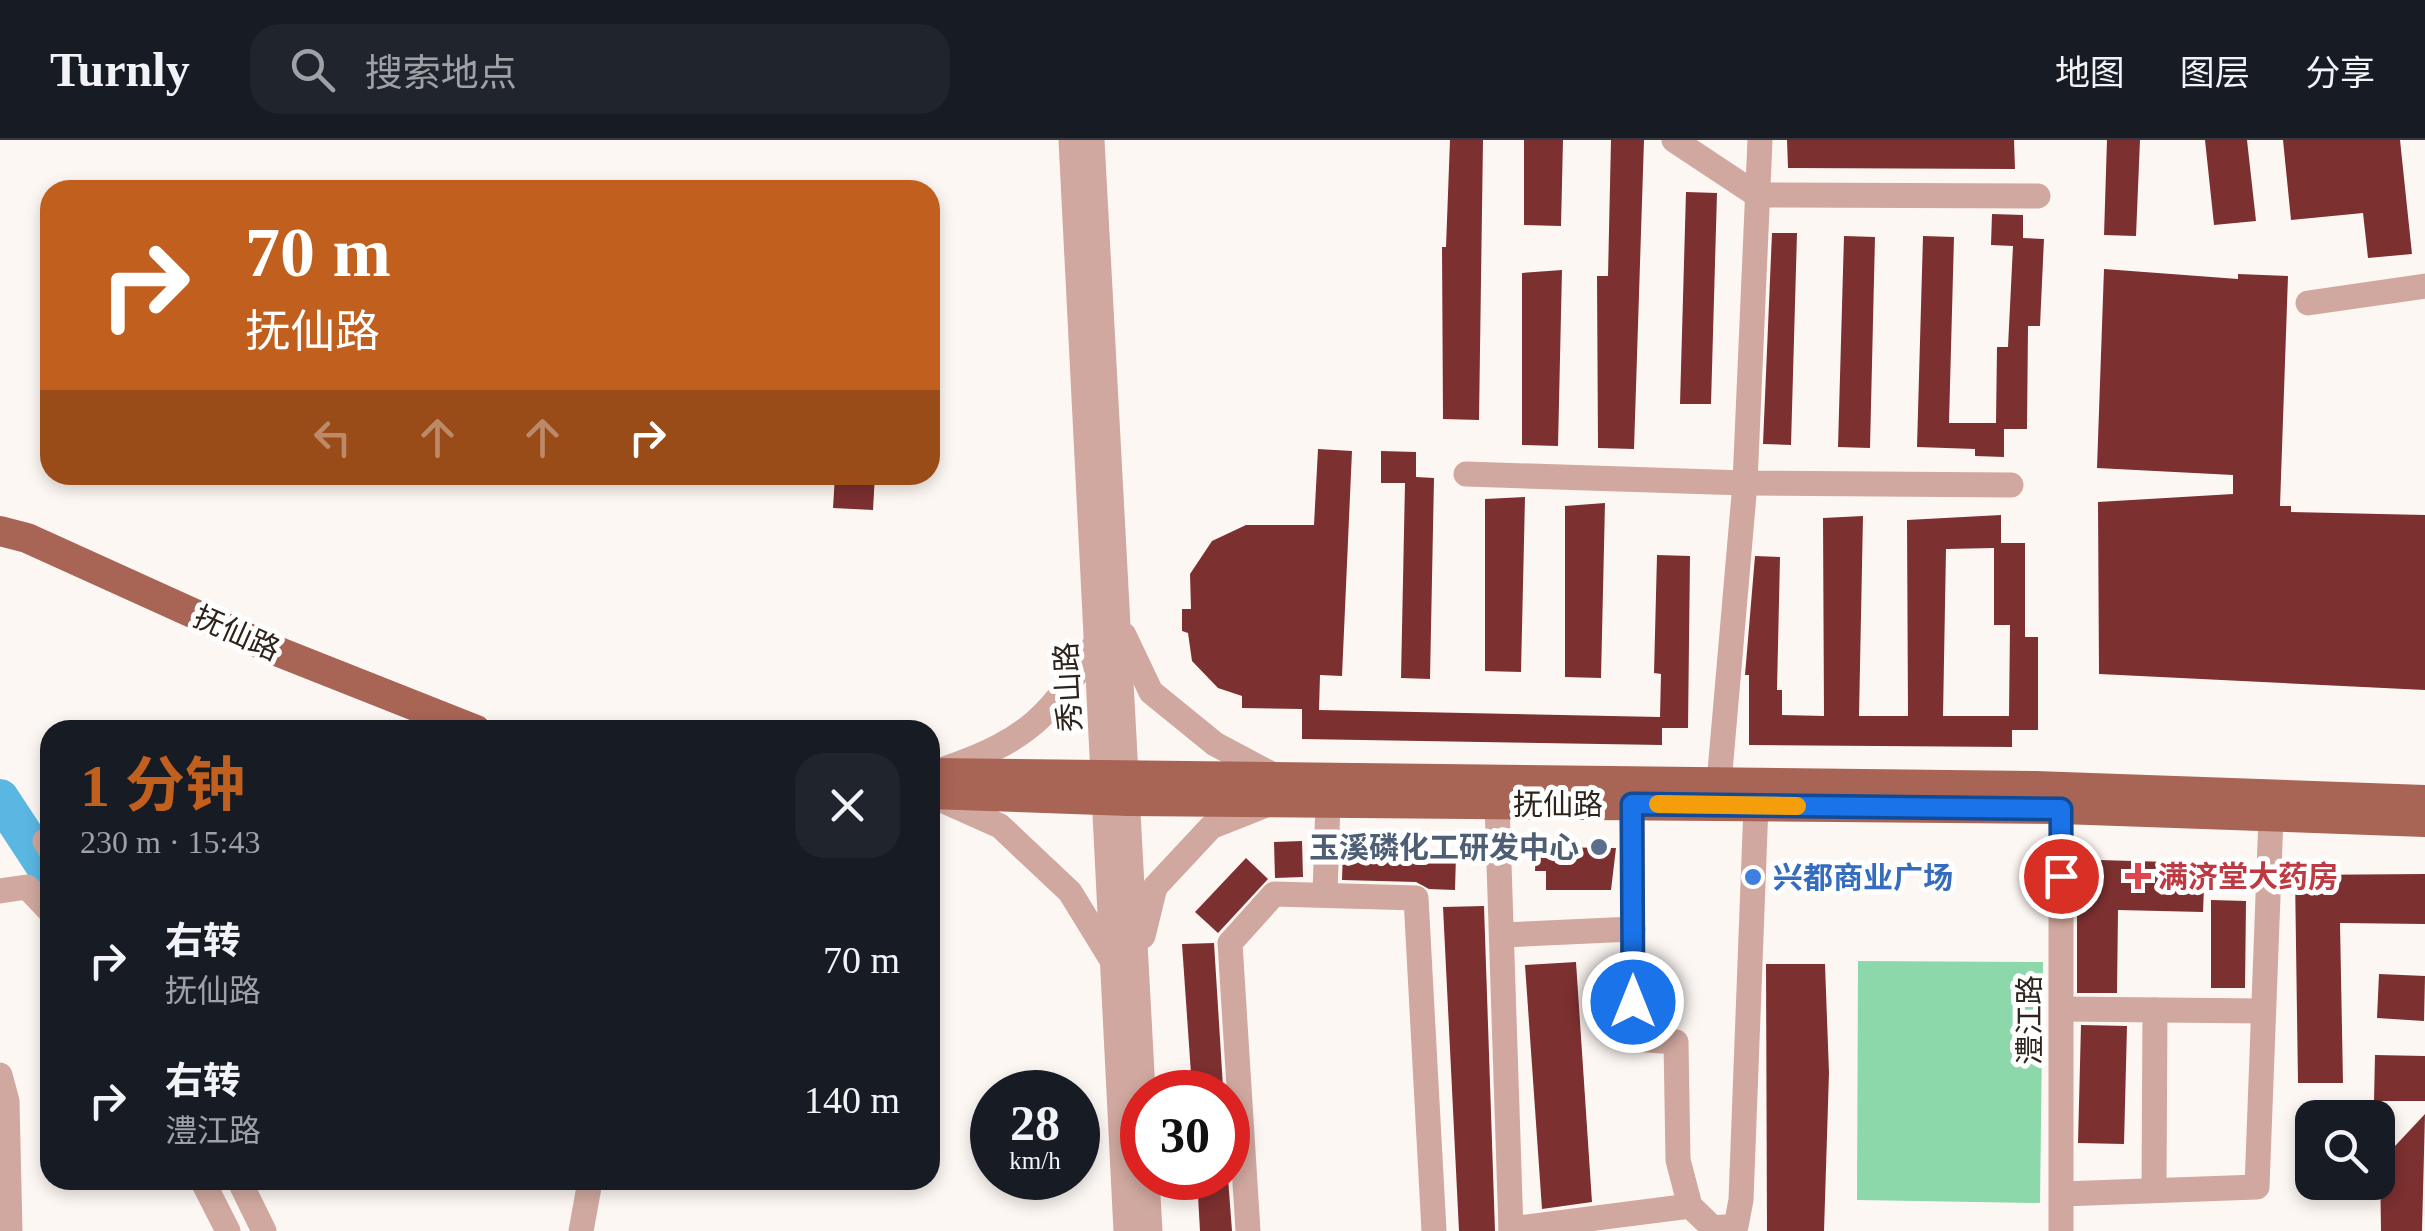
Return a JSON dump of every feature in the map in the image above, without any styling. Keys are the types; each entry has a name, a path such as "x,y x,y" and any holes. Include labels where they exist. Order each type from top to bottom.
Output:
{"main road":[{"name":"抚仙路","path":"0,531 27,538 274,650 451,720"},
{"name":"抚仙路","path":"0,550 400,720"},
{"name":"抚仙路","path":"940,783 1278,790 1719,783 2036,786 2425,800"},
{"name":"抚仙路","path":"1278,790 1328,802 2061,809 2425,822"}],"street":[{"name":"秀山路","path":"1072,140 1108,630 1126,963 1126,1231"},
{"name":"秀山路","path":"1092,140 1108,630"},
{"path":"1674,140 1757,195 2038,196"},
{"path":"1719,783 1745,484 1760,140"},
{"path":"2308,304 2425,286"},
{"path":"1466,474 1745,484 2011,485"},
{"path":"940,779 1000,750 1062,698 1108,630 1151,692 1278,790 1211,826 1155,886 1126,963"},
{"path":"940,789 1000,826 1070,892 1126,963"},
{"path":"1325,894 1328,802"},
{"path":"1497,804 1511,1230 1690,1206"},
{"path":"1632,804 1633,1039 1676,1042 1678,1160 1690,1206 1713,1228 1736,1226 1742,1200 1754,948 1756,805"},
{"name":"澧江路","path":"2061,809 2061,1231"},
{"path":"2062,1194 2257,1187 2271,817"},
{"path":"0,892 27,887 40,900"},
{"path":"1248,1231 1230,944 1274,894 1416,898 1434,1231"},
{"path":"1502,934 1632,929"},
{"name":"秀山路","path":"1126,963 1140,1070"},
{"path":"2062,1009 2263,1011"},
{"path":"2154,1188 2155,1010"},
{"path":"0,1075 7,1101 10,1231"},
{"path":"207,1190 228,1231"},
{"path":"244,1190 264,1231"},
{"path":"581,1231 588,1190"},
{"path":"1148,1200 1150,1231"}],"green space":[{"path":"1858,961 2043,962 2040,1203 1857,1200"}],"building":[{"path":"1450,140 1483,140 1479,420 1443,419 1442,247 1446,247"},
{"path":"1524,140 1563,140 1561,226 1524,225"},
{"path":"1611,140 1644,140 1634,449 1598,448 1597,276 1608,276"},
{"path":"1787,140 2014,140 2015,169 1788,168"},
{"path":"2107,140 2140,140 2136,236 2104,235"},
{"path":"2205,140 2247,140 2256,221 2214,225"},
{"path":"2283,140 2400,140 2412,254 2368,258 2363,213 2291,220"},
{"path":"1686,192 1717,193 1711,404 1680,404"},
{"path":"1992,214 2023,215 2023,238 2044,239 2040,326 2028,326 2027,429 2004,429 2004,457 1975,456 1975,449 1917,447 1923,236 1954,237 1949,423 1996,423 1997,347 2008,347 2013,246 1991,245"},
{"path":"1772,233 1797,233 1791,445 1763,444"},
{"path":"1844,236 1875,237 1870,448 1838,447"},
{"path":"2104,269 2238,279 2238,274 2288,276 2280,506 2291,506 2291,512 2425,515 2425,690 2099,674 2098,502 2233,494 2233,475 2097,468"},
{"path":"1562,270 1558,446 1522,445 1522,273"},
{"path":"1318,449 1352,451 1342,676 1320,675 1319,710 1660,717 1661,674 1654,673 1657,555 1690,556 1688,728 1662,728 1662,745 1302,739 1302,709 1242,708 1242,696 1218,688 1192,661 1188,633 1182,631 1182,609 1191,609 1190,574 1212,541 1246,525 1314,525"},
{"path":"1381,451 1416,452 1416,477 1434,478 1430,679 1401,678 1405,483 1381,483"},
{"path":"834,485 874,485 873,510 833,508"},
{"path":"1525,497 1521,672 1485,671 1485,499"},
{"path":"1605,503 1601,678 1565,677 1565,506"},
{"path":"2001,515 2001,543 2025,543 2025,637 2038,637 2038,730 2012,730 2012,747 1749,745 1749,675 1745,675 1755,556 1780,557 1777,690 1782,690 1782,715 1824,716 1823,518 1863,516 1859,716 1908,716 1907,520","holes":["1994,548 1994,625 2010,625 2009,716 1943,716 1946,549"]},
{"path":"1302,841 1303,877 1275,878 1274,842"},
{"path":"1536,847 1616,848 1611,890 1546,890 1546,871 1535,871"},
{"path":"1343,850 1456,855 1455,890 1429,889 1416,882 1342,880"},
{"path":"1246,858 1268,879 1218,933 1195,912"},
{"path":"2098,860 2205,863 2203,912 2118,910 2117,993 2077,993 2077,880"},
{"path":"2425,874 2425,924 2340,923 2343,1083 2298,1083 2295,875"},
{"path":"2211,900 2246,901 2245,988 2211,988"},
{"path":"1484,906 1495,1231 1459,1231 1443,907"},
{"path":"1214,943 1222,1070 1191,1070 1182,944"},
{"path":"1576,962 1592,1202 1542,1209 1525,965"},
{"path":"1766,964 1825,964 1829,1073 1824,1231 1767,1231"},
{"path":"2379,974 2425,976 2424,1021 2377,1018"},
{"path":"2081,1025 2127,1026 2124,1144 2078,1143"},
{"path":"2375,1055 2425,1056 2425,1101 2374,1100"},
{"path":"2425,1114 2422,1231 2381,1231 2381,1200 2395,1200 2395,1146"},
{"path":"1198,1200 1230,1200 1232,1231 1200,1231"}],"waterway":[{"path":"0,798 40,859"}],"slow traffic":[{"path":"1658,804 1797,806"}],"place":[{"name":"玉溪磷化工研发中心","path":"1599,847"},
{"name":"满济堂大药房","path":"2138,876"},
{"name":"兴都商业广场","path":"1753,877"}],"route":[{"path":"1633,1002 1632,804 2061,809 2061,876"}]}
